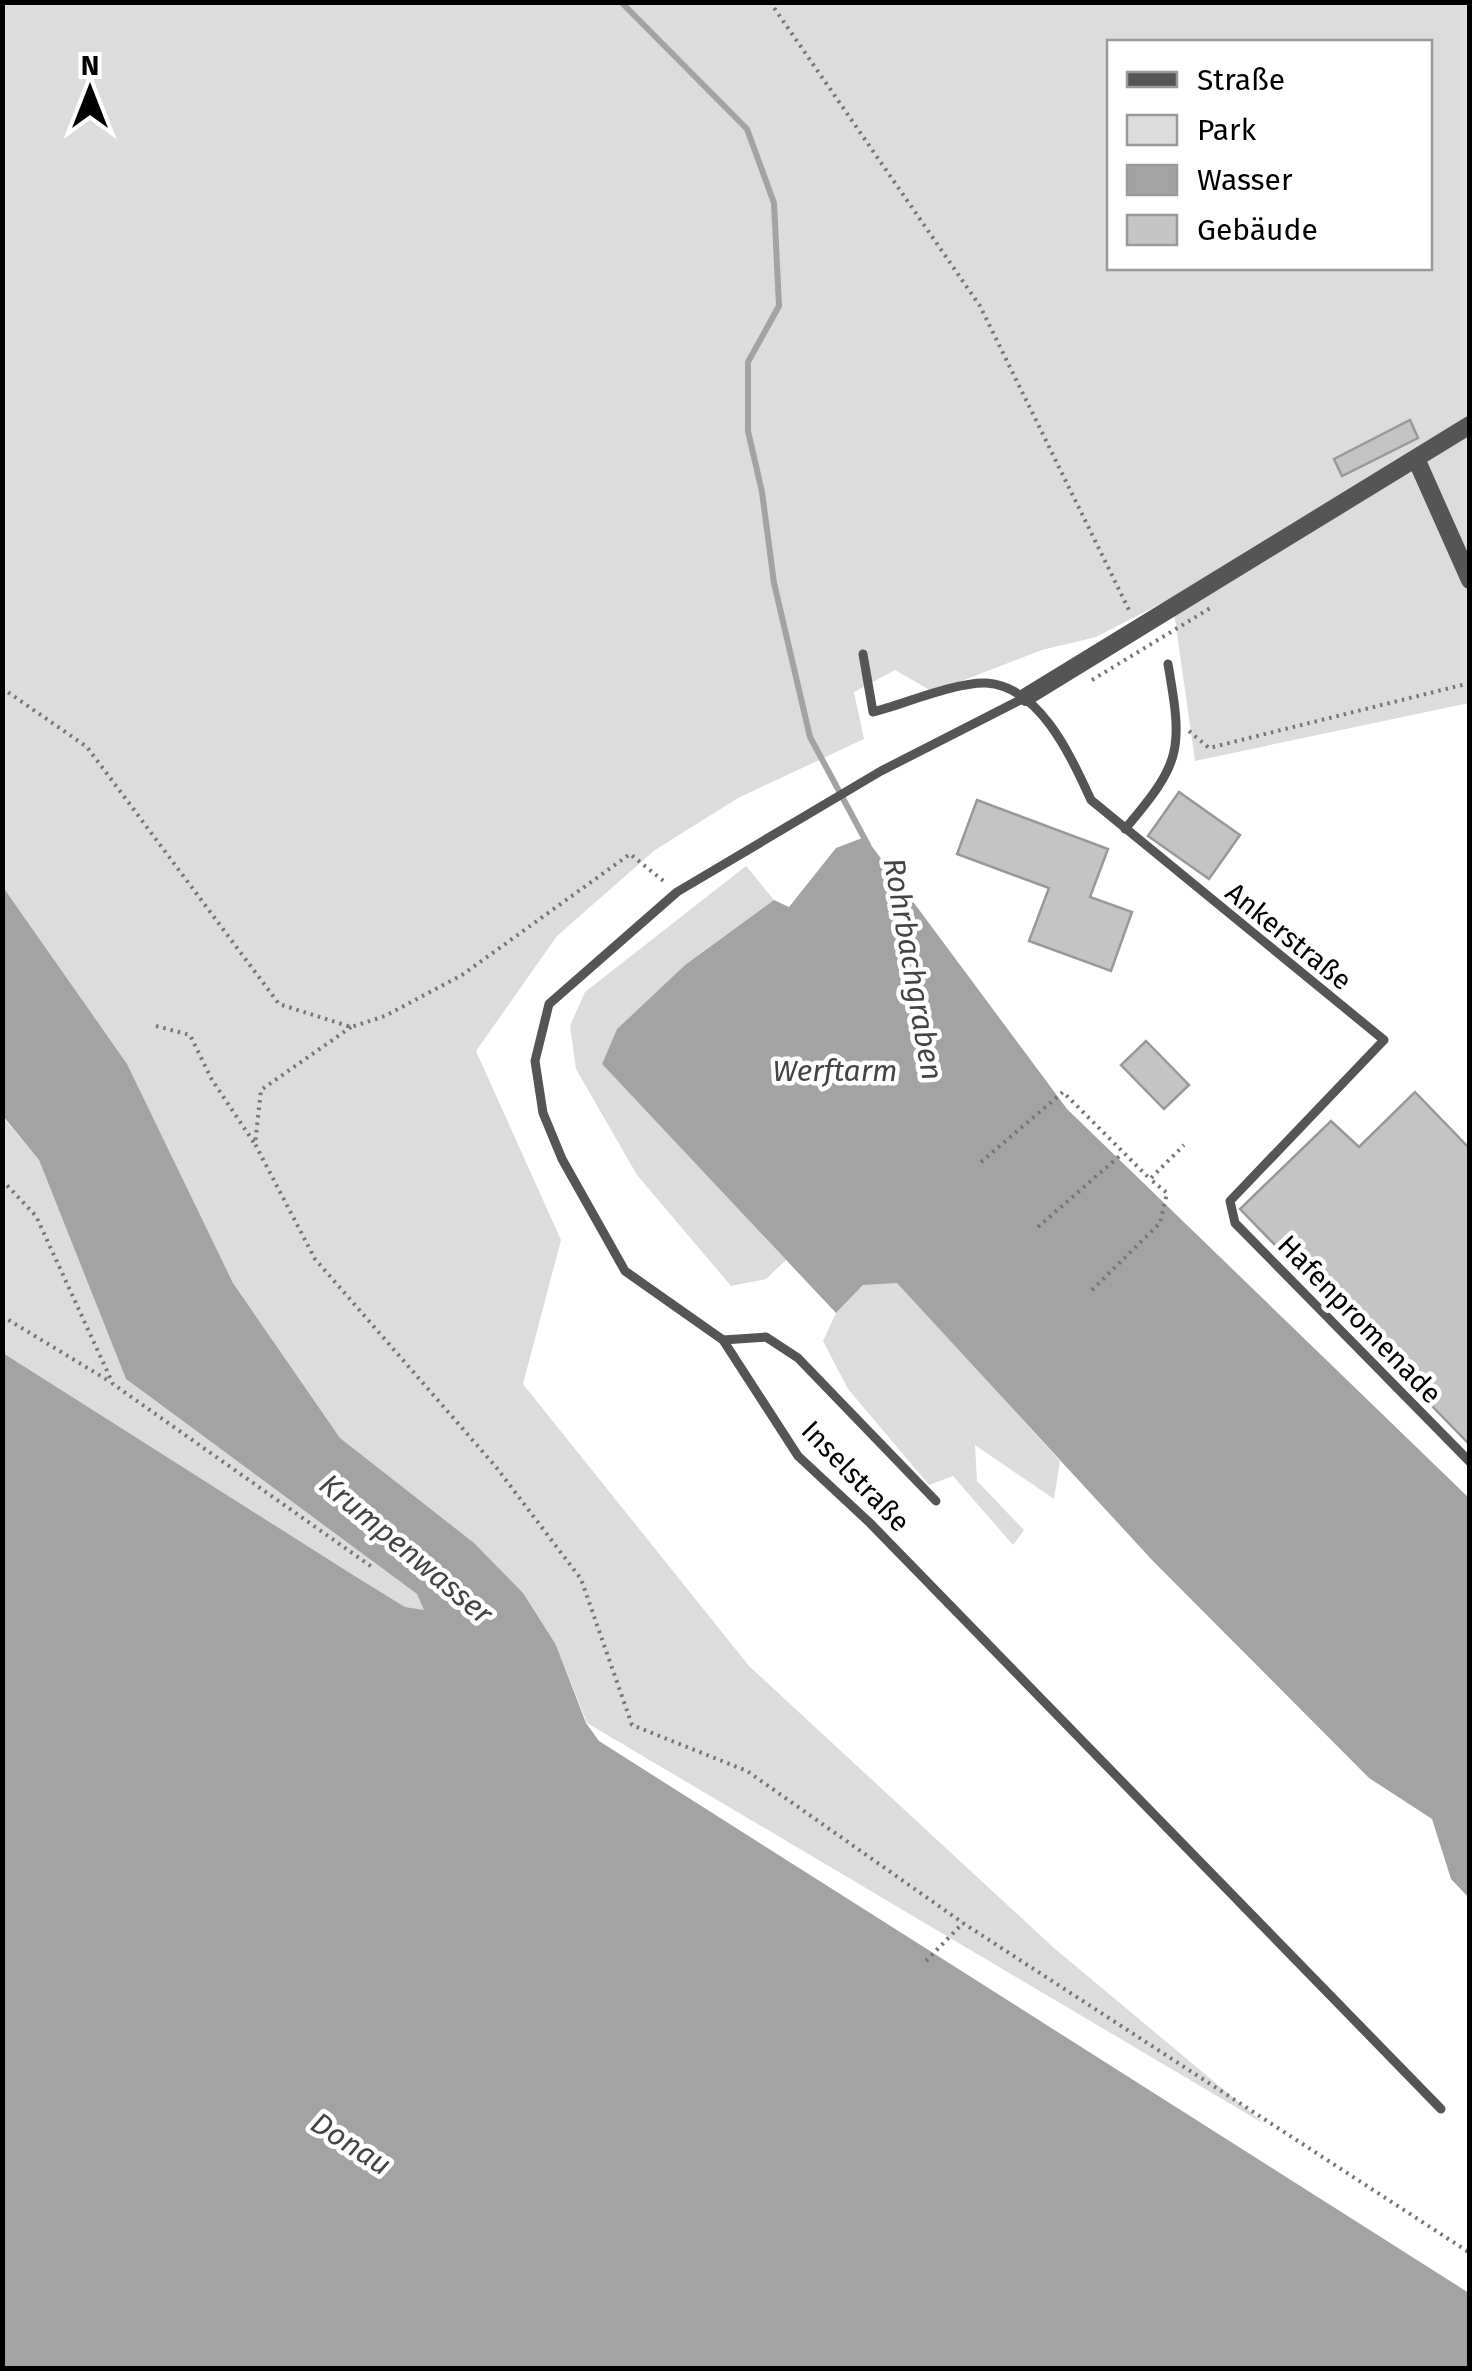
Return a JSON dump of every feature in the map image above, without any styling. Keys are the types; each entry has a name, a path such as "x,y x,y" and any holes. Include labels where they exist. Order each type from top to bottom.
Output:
{"street":[{"path":"1026,698 1470,425"},
{"path":"1416,461 1470,580"}],"lane":[{"path":"863,654 872,712 982,682 1008,686 1026,698"},
{"path":"1124,829 1162,786 1176,758 1178,720 1168,664"},
{"name":"Inselstraße","path":"1026,698 882,771 677,892 548,1004 535,1061 542,1113 562,1158 625,1271 723,1340 798,1456 898,1551 1441,2110"},
{"name":"Ankerstraße","path":"1026,698 1070,756 1091,800 1384,1040 1230,1201"},
{"name":"Hafenpromenade","path":"1230,1201 1236,1224 1470,1462"},
{"path":"723,1340 766,1338 798,1358 936,1501"}],"path":[{"path":"770,2 980,306 1139,631"},
{"path":"1178,720 1209,748 1470,682"},
{"path":"2,688 87,746 279,1004 351,1027"},
{"path":"255,1144 261,1090 351,1027 385,1016 462,975 630,854 677,892"},
{"path":"156,1026 190,1035 212,1080 255,1144 315,1259 496,1467 581,1579 632,1725 748,1771 963,1923 1470,2254"},
{"path":"981,1162 1063,1092 1167,1193 1160,1223 1092,1290"},
{"path":"1150,1179 1184,1144"},
{"path":"1038,1227 1123,1152"},
{"path":"2,1180 36,1216 113,1384"},
{"path":"2,1316 113,1384 372,1567"},
{"path":"926,1961 963,1923"}],"green space":[{"path":"2,3 1469,3 1469,703 1195,761 1172,598 1096,637 1042,650 933,692 895,670 854,692 864,739 738,798 655,850 557,936 476,1051 561,1240 523,1384 749,1666 1054,1948 1266,2125 587,1723 556,1645 471,1542 340,1438 233,1283 127,1065 3,887"},
{"path":"746,866 774,900 685,965 617,1029 602,1064 786,1260 766,1279 731,1286 637,1175 576,1069 570,1026 585,992"},
{"path":"2,1116 39,1160 126,1379 417,1594 425,1611 405,1607 3,1353"},
{"path":"897,1282 1060,1461 1054,1499 975,1445 977,1481 1024,1530 1013,1545 953,1476 929,1485 848,1389 823,1341 836,1313 863,1285"}],"water":[{"name":"Werftarm","path":"865,837 1067,1109 1469,1498 1469,1898 1451,1879 1432,1819 1369,1778 1152,1560 897,1283 863,1285 836,1313 602,1064 617,1029 685,965 774,900 789,907 836,848"},
{"path":"3,887 127,1064 233,1283 340,1438 474,1543 523,1593 556,1645 586,1723 599,1741 1469,2293 1469,2368 3,2368 3,1353 405,1607 424,1610 417,1594 126,1379 39,1160 3,1116"}],"building":[{"path":"1410,420 1418,438 1342,476 1334,459"},
{"path":"1179,792 1240,835 1209,879 1148,836"},
{"path":"977,800 1108,849 1090,897 1132,912 1111,971 1029,941 1049,888 957,854"},
{"path":"1146,1041 1189,1085 1164,1109 1121,1065"},
{"path":"1415,1092 1470,1149 1470,1445 1240,1209 1331,1121 1359,1147"}],"waterway":[{"name":"Rohrbachgraben","path":"621,2 747,129 774,203 779,306 748,362 748,431 762,492 774,583 810,737 868,845"}],"water label":[{"name":"Krumpenwasser","path":"406,1549"},
{"name":"Donau","path":"351,2144"}]}
